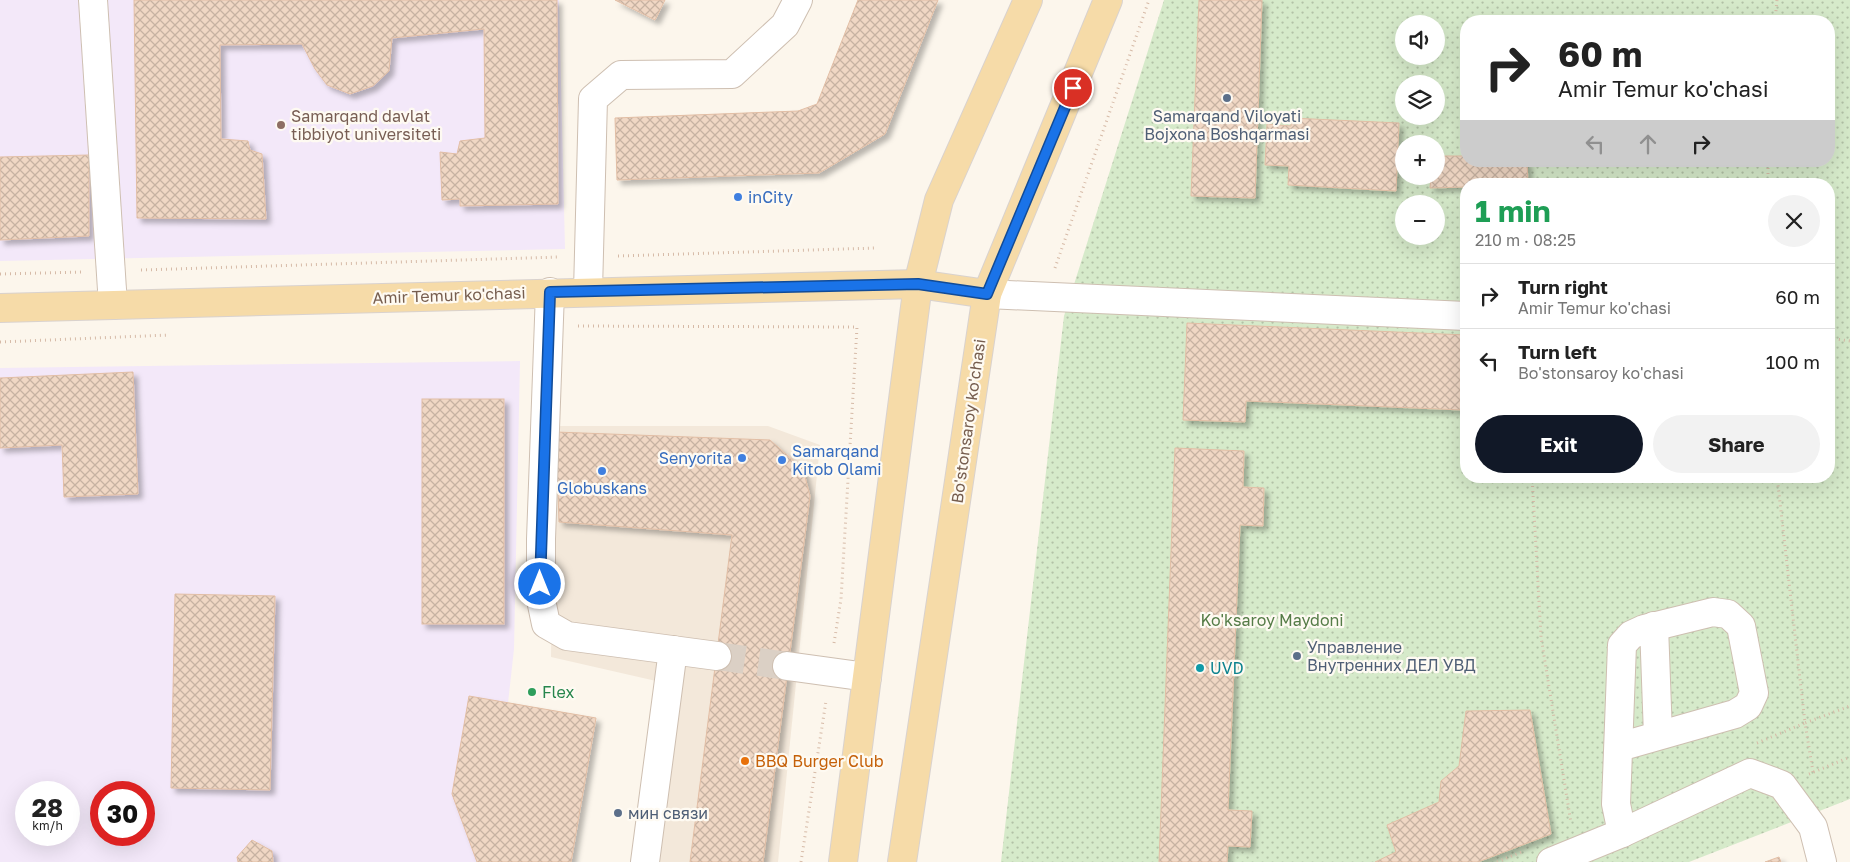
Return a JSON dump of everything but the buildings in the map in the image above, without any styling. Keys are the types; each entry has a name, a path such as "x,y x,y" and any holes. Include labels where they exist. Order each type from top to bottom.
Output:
{"main road":[{"path":"843,862 918,284 940,200 1028,0"},
{"name":"Bo'stonsaroy ko'chasi","path":"902,862 987,294 1108,0"},
{"name":"Amir Temur ko'chasi","path":"0,308 588,291 918,284 987,294"}],"street":[{"path":"93,0 113,305"},
{"path":"588,291 587,257 592,99 620,75 732,74 784,25 798,0"},
{"path":"550,292 540,600 546,624 567,636 717,656"},
{"path":"987,294 1460,316"},
{"path":"1619,747 1735,714 1748,706 1754,693 1741,626 1728,614 1713,612 1654,626 1631,635 1622,645 1616,804 1622,833"},
{"path":"1654,626 1658,736"},
{"path":"645,862 673,650"},
{"path":"787,666 867,676"},
{"path":"1541,855 1622,833 1750,773 1782,785 1813,827 1822,862"}],"path":[{"path":"1045,296 1149,0"},
{"path":"1775,15 1776,0"},
{"path":"0,274 876,248"},
{"path":"549,326 857,327 841,599 802,862"},
{"path":"0,342 178,335"},
{"path":"1835,339 1850,341"},
{"path":"1532,483 1541,637 1572,832"},
{"path":"1813,772 1805,723 1850,706"},
{"path":"1497,862 1541,855"}],"shaded area":[{"name":"Samarqand davlat tibbiyot universiteti","path":"0,0 559,0 565,249 0,261"},
{"path":"520,361 514,649 508,703 469,696 452,794 479,862 0,862 0,368"},
{"path":"554,426 768,426 820,445 778,862 655,862 678,686 551,657"}],"green space":[{"name":"Ko'ksaroy Maydoni","path":"1164,0 1850,0 1850,799 1689,862 1001,862 1064,316"}],"tunnel":[{"path":"717,656 787,666"}],"place":[{"name":"Samarqand Viloyati Bojxona Boshqarmasi","path":"1227,98"},
{"name":"Samarqand davlat tibbiyot universiteti","path":"281,125"},
{"name":"inCity","path":"738,197"},
{"name":"Senyorita","path":"742,458"},
{"name":"Samarqand Kitob Olami","path":"782,460"},
{"name":"Globuskans","path":"602,471"},
{"name":"Управление Внутренних ДЕЛ УВД","path":"1297,656"},
{"name":"UVD","path":"1200,668"},
{"name":"Flex","path":"532,692"},
{"name":"BBQ Burger Club","path":"745,761"},
{"name":"мин связи","path":"618,813"}],"route":[{"path":"540,584 550,292 918,284 987,294 1073,88"}]}
